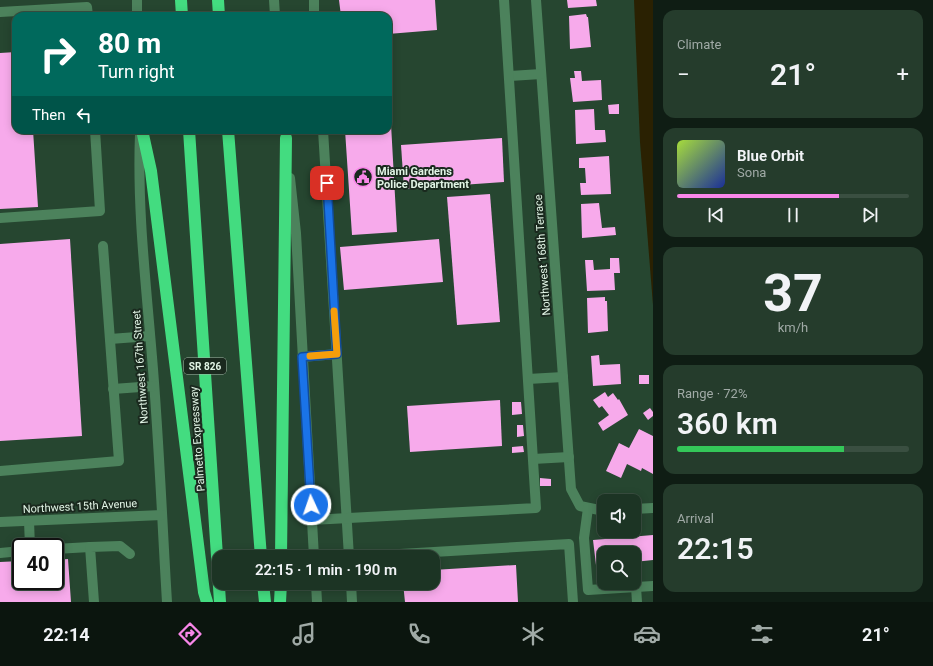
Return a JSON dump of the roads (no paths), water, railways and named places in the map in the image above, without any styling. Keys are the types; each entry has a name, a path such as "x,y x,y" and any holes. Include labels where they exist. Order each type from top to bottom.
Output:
{"highway":[{"path":"181,0 182,12"},
{"path":"218,0 219,12"},
{"path":"142,134 151,172 204,592 208,602"},
{"name":"Palmetto Expressway","path":"190,134 220,602"},
{"path":"228,134 260,550"},
{"path":"281,550 285,134"},
{"path":"264,590 265,602"},
{"path":"280,602 281,590"}],"street":[{"path":"137,0 137,12"},
{"path":"274,0 275,12"},
{"path":"314,0 314,12"},
{"path":"311,520 536,508 510,76 504,0"},
{"name":"Northwest 168th Terrace","path":"536,0 571,489 584,507"},
{"path":"0,12 50,4 87,7 88,12"},
{"path":"510,76 541,74"},
{"path":"0,218 100,210 95,134"},
{"name":"Northwest 167th Street","path":"141,134 139,171 142,249 154,386 167,602"},
{"path":"285,134 296,233 313,550"},
{"path":"323,134 349,557 569,544 573,602"},
{"path":"0,470 119,461 103,246"},
{"path":"110,339 150,336"},
{"path":"302,357 337,354"},
{"path":"528,379 563,377"},
{"path":"114,389 154,386"},
{"path":"533,459 569,457"},
{"path":"597,510 584,507 584,538 588,590 597,589"},
{"path":"641,509 653,508"},
{"name":"Northwest 15th Avenue","path":"0,522 162,515"},
{"path":"29,521 30,538"},
{"path":"64,549 120,546 130,554"},
{"path":"90,548 94,602"},
{"path":"0,553 12,552"},
{"path":"641,587 653,586"},
{"path":"316,590 317,602"},
{"path":"351,590 352,602"},
{"path":"636,590 637,602"}],"place":[{"name":"Miami Gardens Police Department","path":"363,177"}]}
